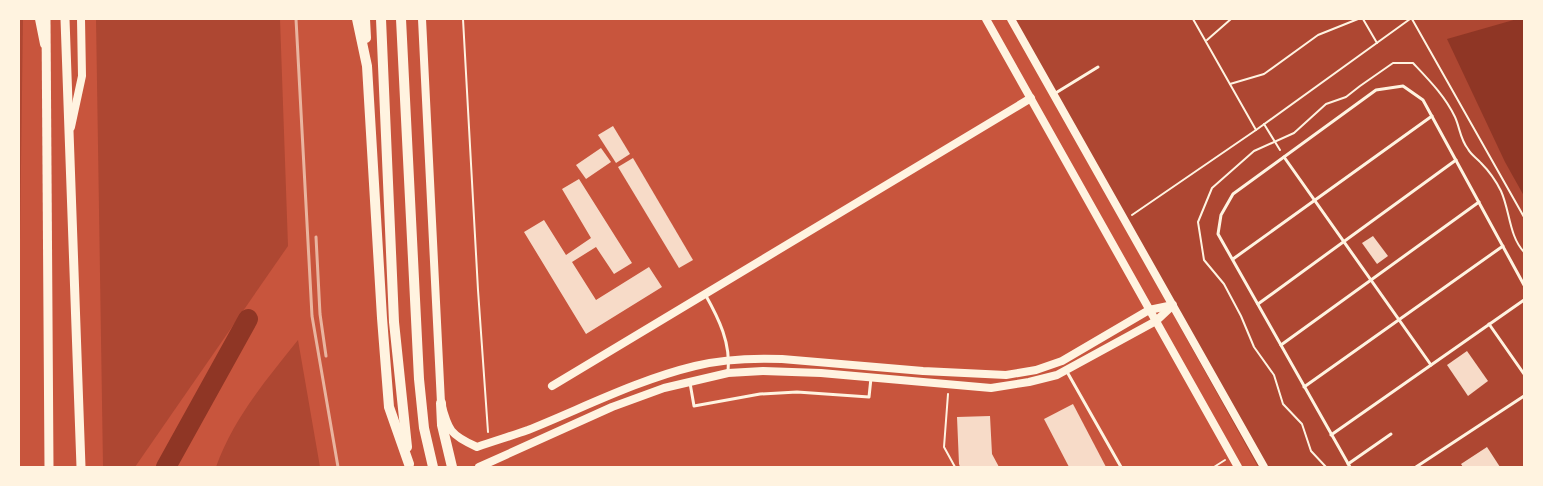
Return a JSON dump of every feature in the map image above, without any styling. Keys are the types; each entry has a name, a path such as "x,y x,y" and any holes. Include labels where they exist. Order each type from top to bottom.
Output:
{"main road":[{"path":"46,19 49,467"},
{"path":"65,19 81,467"},
{"path":"357,19 367,66"},
{"path":"365,19 389,407 409,466"},
{"path":"381,19 394,322 409,466"},
{"path":"401,19 419,379 424,428 432,467"},
{"path":"441,403 442,425 452,467"}],"street":[{"path":"39,19 46,48"},
{"path":"69,134 82,76 80,19"},
{"path":"422,19 441,403 447,424 459,439 477,447 526,430 635,384 695,366 729,361 759,358 782,359 923,371 1006,374 1036,370 1062,361 1150,310 1173,305"},
{"path":"986,19 1238,467"},
{"path":"1011,19 1264,467"},
{"path":"552,386 1031,98"},
{"path":"479,467 612,407 664,388 728,373 763,371 820,373 991,388 1029,382 1057,375 1156,321 1173,305"}],"lane":[{"path":"1054,94 1098,67"},
{"path":"1391,434 1349,466 1218,234 1221,214 1233,194 1376,90 1403,86 1423,100 1524,285"},
{"path":"1233,259 1432,116"},
{"path":"1284,157 1431,365"},
{"path":"1258,304 1456,160"},
{"path":"1281,345 1479,202"},
{"path":"1304,387 1503,246"},
{"path":"705,294 718,318 727,343 728,373"},
{"path":"1331,435 1524,300"},
{"path":"1489,324 1524,374"},
{"path":"1066,370 1121,467"},
{"path":"690,381 694,406 760,394 797,392 869,397 871,377"},
{"path":"1416,467 1524,396"}],"path":[{"path":"463,19 478,290 489,443"},
{"path":"1193,19 1256,130"},
{"path":"1206,41 1231,19"},
{"path":"1230,84 1264,74 1318,35 1358,19"},
{"path":"1363,19 1377,43"},
{"path":"1125,220 1256,130 1411,19 1524,217"},
{"path":"1264,124 1284,157"},
{"path":"949,384 944,447 955,467"},
{"path":"1214,467 1232,456"}],"shaded area":[{"path":"19,19 23,19 19,315"},
{"path":"96,19 280,19 288,246 135,467 103,467"},
{"path":"1009,19 1524,19 1524,467 1258,467"},
{"path":"1517,19 1524,19 1524,196 1505,162 1447,39"},
{"path":"298,340 320,467 216,467 231,433 251,400"}],"building":[{"path":"613,126 630,154 616,163 598,135"},
{"path":"601,148 611,162 586,179 576,165"},
{"path":"633,158 693,260 679,268 618,167"},
{"path":"579,179 632,263 614,274 596,247 572,262 596,300 649,267 662,287 586,334 524,232 544,220 566,255 591,238 562,189"},
{"path":"1373,236 1388,256 1377,264 1362,243"},
{"path":"1467,351 1488,381 1468,396 1447,365"},
{"path":"1073,404 1106,467 1069,467 1044,419"},
{"path":"990,416 992,454 999,467 960,467 957,417"},
{"path":"1487,447 1500,467 1463,467 1461,464"}],"waterway":[{"path":"166,467 248,319"}],"railway":[{"path":"296,19 312,316 338,467"},
{"path":"316,237 320,314 326,356"}]}
